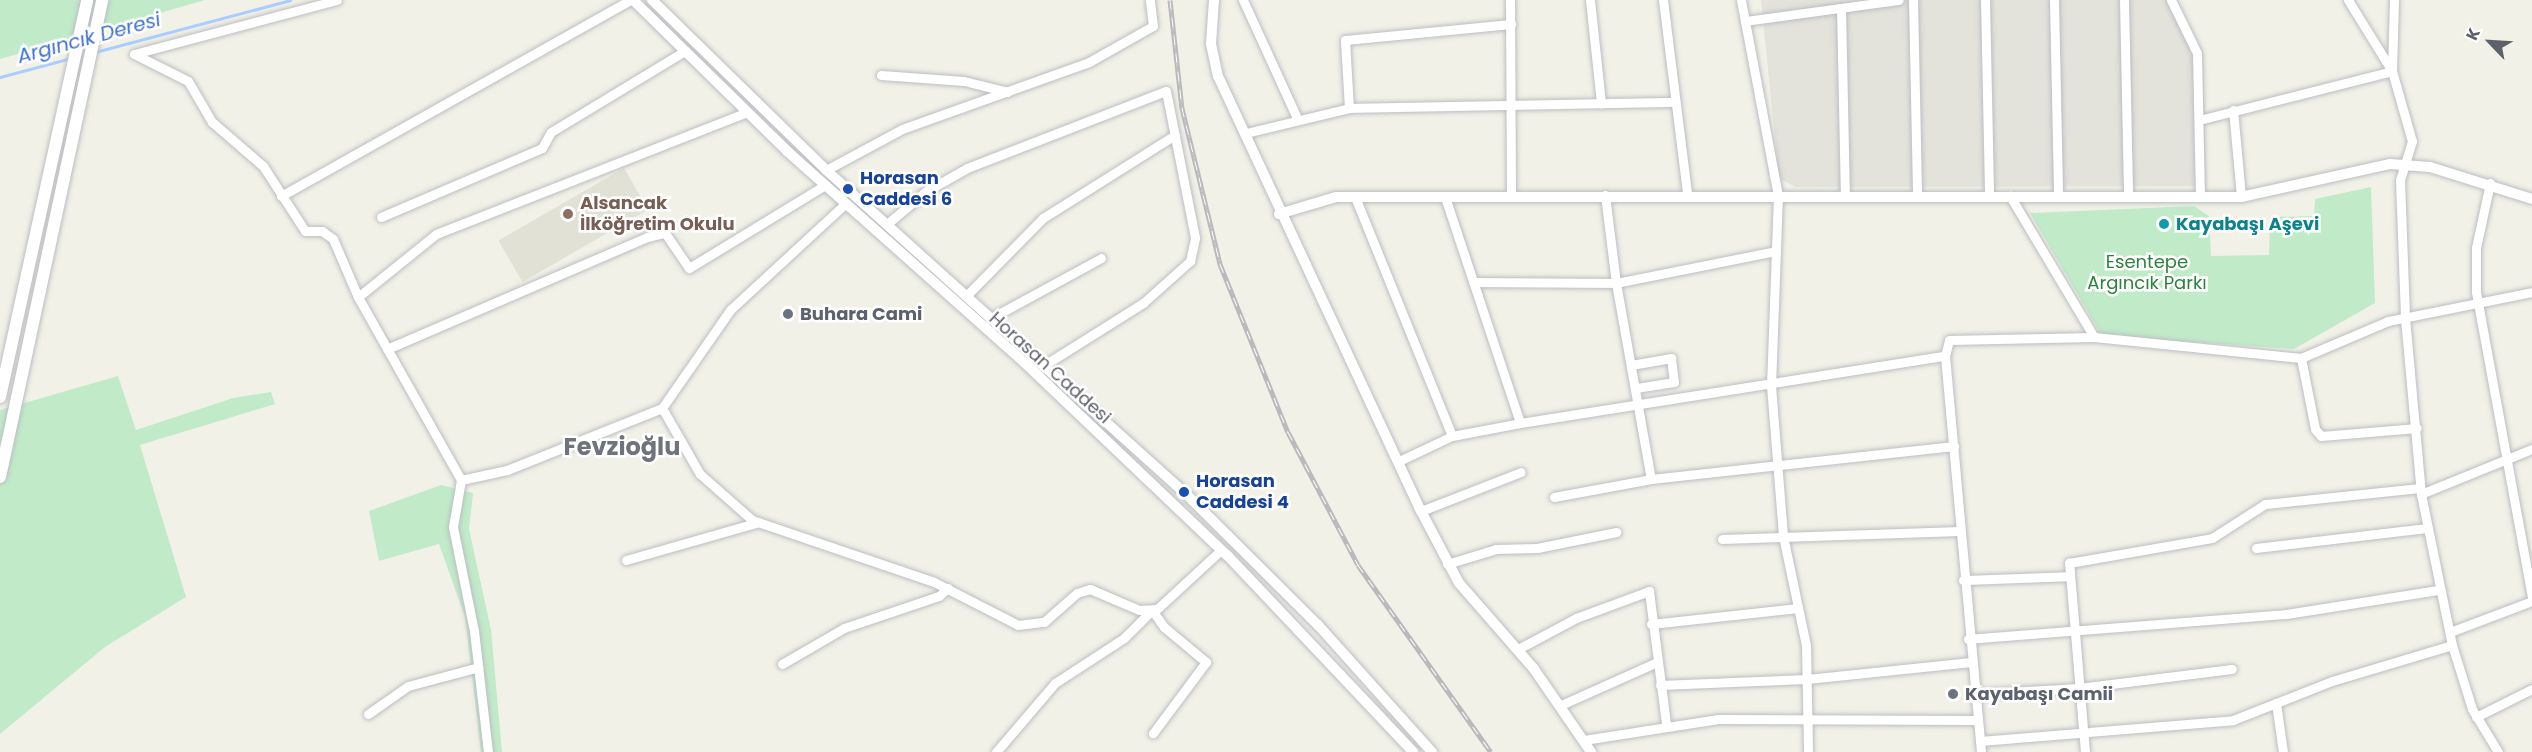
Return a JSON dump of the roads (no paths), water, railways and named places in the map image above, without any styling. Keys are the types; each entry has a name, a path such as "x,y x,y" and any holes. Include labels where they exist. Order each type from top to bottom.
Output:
{"main road":[{"path":"0,397 87,0"},
{"path":"0,477 102,0"}],"street":[{"path":"337,0 134,54 188,81 206,114 258,159 305,231 322,231 333,239 358,297 461,480 453,527 479,667 488,752"},
{"path":"281,196 632,0"},
{"name":"Horasan Caddesi","path":"632,0 845,204 1024,362 1221,550 1413,752"},
{"name":"Horasan Caddesi","path":"652,0 826,170 1046,364 1290,595 1432,752"},
{"path":"826,170 902,129 1089,62 1153,26 1150,0"},
{"path":"1214,0 1215,66 1246,133 1279,214 1421,511 1448,564 1561,705 1591,752"},
{"path":"1243,0 1298,120"},
{"path":"1510,0 1511,196"},
{"path":"1590,0 1601,103"},
{"path":"1663,0 1687,194"},
{"path":"1742,0 1778,195 1771,384 1783,536 1798,608 1807,679 1808,752"},
{"path":"1745,21 1838,5 1899,0"},
{"path":"1913,0 1917,195"},
{"path":"1985,0 1989,195"},
{"path":"2054,0 2058,195"},
{"path":"2124,0 2128,194"},
{"path":"2171,0 2197,53 2200,195"},
{"path":"2348,0 2392,70 2411,133 2406,164 2400,180 2405,318 2417,428 2421,491 2438,590 2452,645 2476,717 2498,752"},
{"path":"2392,70 2394,0"},
{"path":"1838,5 1845,195"},
{"path":"1349,108 1345,40 1511,24"},
{"path":"381,217 542,148 551,132 685,51"},
{"path":"2199,120 2392,70"},
{"path":"881,75 964,81 1008,92"},
{"path":"887,224 925,192 967,168 1166,92 1195,238 1190,261 1143,303 1046,364"},
{"path":"1246,133 1349,108 1676,102"},
{"path":"2233,110 2241,197"},
{"path":"358,297 436,234 747,112"},
{"path":"967,295 1043,218 1175,135"},
{"path":"1279,214 1322,200 1354,197 1687,194 2010,196 2128,194 2241,197 2363,167 2406,164 2490,183 2532,199"},
{"path":"2450,632 2532,599 2478,305 2476,248 2490,183"},
{"path":"387,349 647,237 665,233 689,268 825,185"},
{"path":"1605,195 1616,283 1651,479"},
{"path":"2010,196 2094,337"},
{"path":"1354,197 1452,436"},
{"path":"1445,197 1520,423"},
{"path":"461,480 507,470 662,408 730,310 845,204"},
{"path":"1473,282 1616,283 1776,251"},
{"path":"993,317 1101,258"},
{"path":"1982,752 1976,720 1968,639 1945,356 1949,340 2094,337 2301,358 2405,318 2478,305 2532,292"},
{"path":"1399,461 1452,436 1520,423 1945,356"},
{"path":"1631,364 1671,358 1674,382 1635,388"},
{"path":"2301,358 2314,429 2321,436 2417,428"},
{"path":"662,408 700,474 759,522 948,588 1025,626 1044,622 1086,589 1152,610 1164,627 1206,662 1153,733"},
{"path":"1554,497 1651,479 1954,446"},
{"path":"2085,752 2069,563 2099,554 2222,535 2265,504 2421,491 2532,449"},
{"path":"1421,511 1521,472"},
{"path":"626,560 759,522"},
{"path":"2256,548 2427,528"},
{"path":"1722,539 1960,531"},
{"path":"1448,564 1496,549 1537,548 1616,532"},
{"path":"996,752 1055,683 1114,645 1221,550"},
{"path":"1963,580 2070,576"},
{"path":"782,664 844,628 939,596 948,588"},
{"path":"1968,639 2286,614 2438,590"},
{"path":"1518,650 1576,618 1649,591 1651,624 1666,724"},
{"path":"1651,624 1798,608"},
{"path":"1980,741 2232,720 2276,703 2452,645"},
{"path":"1561,705 1656,662"},
{"path":"1660,685 1807,679 1971,662"},
{"path":"368,714 408,686 479,667"},
{"path":"1974,694 2079,688 2232,669"},
{"path":"2476,717 2532,689"},
{"path":"2276,703 2283,752"},
{"path":"1584,740 1666,724 1976,720"}],"waterway":[{"name":"Argıncık Deresi","path":"95,52 290,0"},
{"name":"Argıncık Deresi","path":"0,77 71,58"}],"railway":[{"path":"1170,0 1182,108 1220,264 1288,432 1358,565 1491,752"}],"place":[{"name":"Horasan Caddesi 6","path":"848,189"},
{"name":"Alsancak İlköğretim Okulu","path":"568,214"},
{"name":"Kayabaşı Aşevi","path":"2164,224"},
{"name":"Buhara Cami","path":"788,314"},
{"name":"Horasan Caddesi 4","path":"1184,492"},
{"name":"Kayabaşı Camii","path":"1953,694"}],"district":[{"name":"Fevzioğlu","path":"622,447"}],"park label":[{"name":"Esentepe Argıncık Parkı","path":"2147,273"}]}
